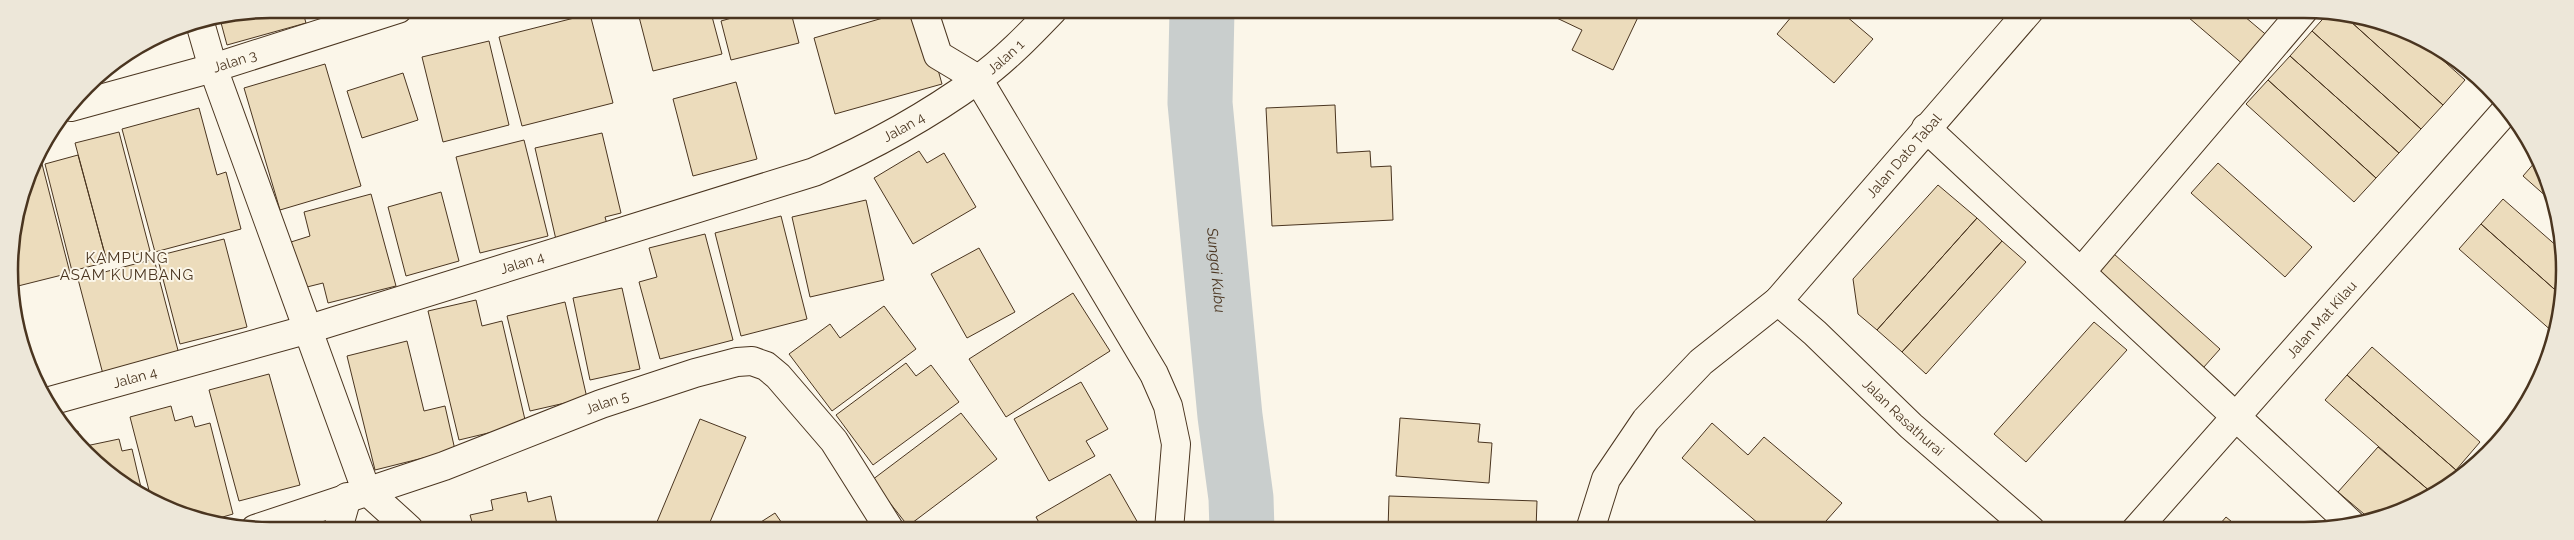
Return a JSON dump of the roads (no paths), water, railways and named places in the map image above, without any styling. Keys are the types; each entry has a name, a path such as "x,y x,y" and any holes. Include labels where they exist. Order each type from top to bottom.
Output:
{"street":[{"name":"Jalan 3","path":"79,105 214,68 370,18"},
{"path":"926,18 938,55 978,79 1154,374 1168,406 1176,444 1170,522"},
{"name":"Jalan 1","path":"978,79 1044,18"},
{"name":"Jalan Dato Tabal","path":"1593,522 1606,479 1646,420 1701,362 1778,301 2023,18"},
{"path":"2081,272 2297,18"},
{"path":"201,27 214,68 309,328 356,494 398,522"},
{"name":"Jalan 4","path":"54,400 309,328 814,172 892,134 978,79"},
{"name":"Jalan Mat Kilau","path":"2142,522 2238,417 2503,114"},
{"path":"1926,128 2346,519"},
{"name":"Jalan Rasathurai","path":"1778,301 1815,333 1911,426 2022,522"},
{"name":"Jalan 5","path":"275,522 444,466 601,404 695,373 737,362 752,361 766,366 778,376 834,441 885,522"},
{"path":"342,522 356,494"}],"waterway":[{"name":"Sungai Kubu","path":"1202,18 1200,103 1230,416 1241,498 1242,522"}],"district":[{"name":"KAMPUNG ASAM KUMBANG","path":"127,266"}]}
